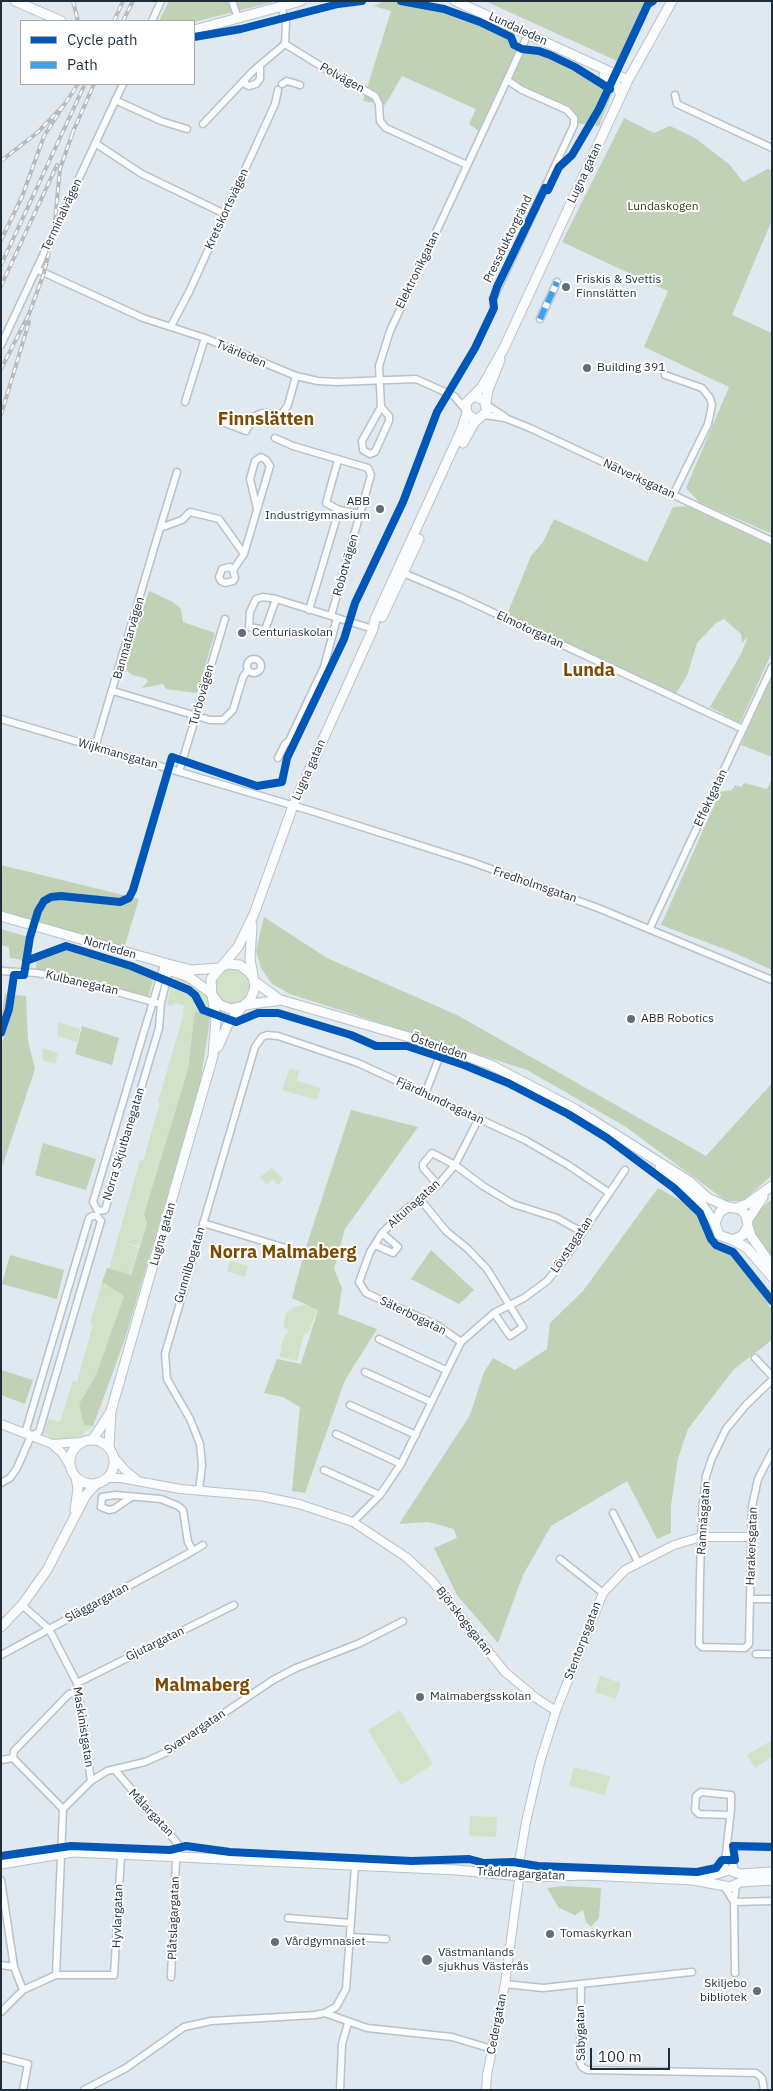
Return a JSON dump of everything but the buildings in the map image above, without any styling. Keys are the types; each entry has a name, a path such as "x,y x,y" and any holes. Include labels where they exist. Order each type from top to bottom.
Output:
{"main road":[{"path":"15,1 59,20"},
{"path":"195,30 302,1"},
{"name":"Lundaleden","path":"454,1 628,80"},
{"name":"Lugna gatan","path":"486,403 488,390 504,348 621,95 672,1"},
{"name":"Lundaleden","path":"581,59 613,80 621,95"},
{"name":"Lugna gatan","path":"472,397 482,388 504,348"},
{"path":"472,397 482,398 486,403 482,417 472,418 466,411 466,402 472,397"},
{"name":"Lugna gatan","path":"221,967 238,947 254,914 293,806 373,630 380,622 462,431 466,411"},
{"name":"Lugna gatan","path":"400,572 467,434 482,417"},
{"name":"Lugna gatan","path":"254,914 250,943 254,980"},
{"name":"Norrleden","path":"1,916 167,968 188,977 212,994"},
{"name":"Norrleden","path":"1,922 167,968 192,970 221,967"},
{"path":"234,964 240,965 250,972 254,980 254,994 244,1006 225,1007 212,994 211,979 221,967 234,964"},
{"name":"Österleden","path":"254,980 280,1000 443,1048 490,1065 534,1086 612,1131 689,1181 708,1198 733,1208"},
{"name":"Lugna gatan","path":"212,994 216,1019 214,1056"},
{"name":"Österleden","path":"244,1006 280,1000"},
{"name":"Lugna gatan","path":"109,1447 111,1411 214,1056 228,1024 244,1006"},
{"name":"Österleden","path":"639,1150 698,1199 715,1223"},
{"path":"770,1187 748,1204 720,1212 715,1223 719,1234 746,1248 772,1277"},
{"path":"732,1240 743,1235 752,1212 770,1187"},
{"path":"733,1208 743,1212 751,1236 772,1266"},
{"name":"Lugna gatan","path":"93,1439 111,1411"},
{"path":"1,1627 22,1605 60,1549 74,1515 86,1495 97,1484 107,1478 114,1468 114,1457 109,1447 93,1439 82,1442 73,1450 70,1466 76,1477 78,1489 74,1515"},
{"path":"76,1477 85,1483 97,1484"},
{"name":"Tråddragargatan","path":"1,1864 72,1852 176,1859 693,1880 722,1885 738,1878 772,1872"},
{"path":"722,1885 718,1880 723,1872"},
{"name":"Tråddragargatan","path":"693,1880 723,1872 738,1878 772,1880"}],"street":[{"path":"152,20 161,1"},
{"path":"232,1 238,18"},
{"path":"203,124 245,80 285,44 286,22 281,7"},
{"path":"507,80 528,34"},
{"name":"Polvägen","path":"285,44 375,96 382,124 467,165"},
{"path":"245,80 249,86 256,84 260,79 260,67"},
{"name":"Elektronikgatan","path":"381,407 389,416 389,421 375,452 370,454 363,450 362,441 381,407 380,366 390,331 507,80"},
{"name":"Pressduktorgränd","path":"492,299 574,125 574,119 567,110 522,90 507,80"},
{"name":"Kretskortsvägen","path":"171,326 225,214 275,104 280,87 287,81 300,85"},
{"name":"Terminalvägen","path":"1,345 122,85"},
{"path":"675,96 677,104 772,148"},
{"path":"115,100 160,121 187,129"},
{"path":"95,143 142,174 225,214"},
{"name":"Tvärleden","path":"36,269 143,318 206,338 296,376 327,382 416,379 454,396 472,397"},
{"path":"540,319 557,282"},
{"path":"185,402 206,338"},
{"path":"665,375 702,388 710,398 712,405 708,424 673,495"},
{"path":"222,422 246,430 255,416 262,413 282,414 288,405 296,376"},
{"name":"Tvärleden","path":"454,396 466,411"},
{"name":"Nätverksgatan","path":"486,403 506,418 772,541"},
{"name":"Nätverksgatan","path":"482,417 506,418"},
{"name":"Robotvägen","path":"275,438 338,460 368,468 371,475 334,617 324,667 289,742 285,744 278,758"},
{"path":"233,570 244,554 270,466 261,457 255,461 250,479 257,509"},
{"path":"338,460 326,503 339,510 361,514"},
{"name":"Banmatarvägen","path":"95,747 177,472"},
{"name":"Robotvägen","path":"309,610 339,510"},
{"path":"161,528 182,520 190,512 219,519 244,554"},
{"name":"Elmotorgatan","path":"400,572 460,597 743,729"},
{"path":"276,599 265,630 249,628 250,612 256,599 264,597 276,599 373,630"},
{"name":"Turbovägen","path":"180,772 225,619"},
{"name":"Effektgatan","path":"650,928 772,667"},
{"path":"113,691 196,716 217,720 229,716 234,710 243,677 248,670"},
{"name":"Wijkmansgatan","path":"1,719 293,806"},
{"name":"Fredholmsgatan","path":"293,806 472,862 574,898 772,980"},
{"name":"Norra Skjutbanegatan","path":"167,968 159,1028 104,1210 98,1211 93,1202 153,1002 167,968"},
{"name":"Kulbanegatan","path":"1,971 37,973 74,980 161,1004"},
{"name":"Fjärdhundragatan","path":"262,1038 273,1035 328,1051 479,1118 545,1151 608,1192"},
{"name":"Gunnilbogatan","path":"199,1491 202,1465 200,1444 190,1420 169,1385 164,1364 167,1342 255,1047 262,1038"},
{"path":"425,1094 443,1048"},
{"name":"Altunagatan","path":"364,1292 359,1282 382,1233 404,1211 438,1184 455,1165 479,1118"},
{"path":"118,1119 131,1124"},
{"path":"438,1184 423,1168 423,1164 432,1153 455,1165 483,1186 513,1204 557,1218 582,1232"},
{"name":"Lövstagatan","path":"353,1522 380,1495 401,1464 461,1342 494,1313 524,1298 547,1281 625,1170"},
{"path":"420,1199 446,1231 482,1263 497,1283 523,1327 510,1336 494,1313"},
{"path":"1,1483 10,1478 17,1468 31,1436 39,1432 101,1221 97,1216 89,1218 26,1430 31,1436"},
{"path":"203,1223 299,1252"},
{"path":"375,1245 394,1253 398,1247 382,1233"},
{"path":"78,1256 90,1260"},
{"name":"Säterbogatan","path":"364,1292 437,1325 461,1342"},
{"path":"379,1339 446,1370"},
{"path":"52,1342 64,1345"},
{"path":"755,1358 772,1378"},
{"path":"365,1372 431,1402"},
{"name":"Ramnäsgatan","path":"749,1644 745,1648 701,1646 699,1644 701,1537 706,1476 718,1443 736,1416 772,1378"},
{"path":"350,1405 416,1435"},
{"path":"1,1424 52,1444 82,1442"},
{"path":"336,1434 401,1464"},
{"path":"52,1444 70,1466"},
{"name":"Harakersgatan","path":"749,1644 751,1537 756,1486 763,1466 772,1452"},
{"path":"114,1457 124,1470 138,1480"},
{"path":"324,1470 380,1495"},
{"name":"Björskogsgatan","path":"107,1478 138,1480 199,1491 261,1496 287,1501 353,1522 406,1557 432,1581 505,1672 541,1702 556,1711"},
{"path":"130,1498 161,1499 183,1510 188,1542 193,1551"},
{"path":"613,1513 638,1562"},
{"name":"Stentorpsgatan","path":"520,1872 524,1863 522,1849 534,1782 556,1711 603,1593 615,1578 638,1562 674,1545 701,1537 751,1537"},
{"name":"Släggargatan","path":"1,1655 204,1545"},
{"path":"560,1559 603,1593"},
{"path":"750,1599 772,1599"},
{"name":"Maskinistgatan","path":"22,1605 49,1629 77,1683 91,1781 63,1809"},
{"name":"Gjutargatan","path":"77,1683 234,1606"},
{"name":"Svarvargatan","path":"91,1781 102,1774 145,1762 165,1753 273,1680 296,1668 360,1643 403,1621"},
{"path":"756,1654 772,1654"},
{"path":"13,1758 14,1752 69,1694 78,1692"},
{"path":"1,1760 13,1758"},
{"path":"1,2012 23,1990 56,1975 63,1809 13,1758"},
{"name":"Målargatan","path":"114,1770 176,1840 179,1850 176,1859"},
{"path":"723,1872 728,1846 730,1815 730,1795 728,1793 701,1792 696,1796 695,1810 699,1814 730,1815"},
{"path":"728,1846 772,1847"},
{"path":"728,1846 738,1878 734,1902 735,1973"},
{"name":"Hyvlargatan","path":"56,1975 114,1975 120,1856"},
{"name":"Plåtslagargatan","path":"171,1977 176,1859"},
{"path":"325,2014 336,2007 346,1989 355,1866"},
{"name":"Cedergatan","path":"486,2090 505,1984 520,1872"},
{"path":"1,1880 14,1966 23,1990"},
{"path":"722,1885 734,1902"},
{"path":"734,1902 772,1901"},
{"path":"288,1918 351,1923"},
{"path":"351,1937 386,1939"},
{"path":"1,1965 14,1966"},
{"path":"505,1984 542,1988 692,1972"},
{"name":"Säbygatan","path":"580,1984 580,2063 587,2070 756,2073 762,2078 764,2090"},
{"path":"336,2007 346,2021 342,2044 340,2090"},
{"path":"84,2090 126,2068 184,2026 211,2021 325,2014 382,2030 452,2037 492,2049"},
{"path":"1,2056 28,2064 23,2090"}],"green space":[{"path":"169,1 277,1 195,22 195,20 160,20"},
{"path":"384,1 420,4 445,9 511,37 515,46 527,52 542,52 573,66 613,91 599,126 574,123 573,116 507,81 484,129 479,131 469,124 476,109 402,76 385,105 363,101 391,11 374,6"},
{"path":"485,1 646,1 617,61"},
{"name":"Lundaskogen","path":"624,118 654,133 670,126 695,138 729,164 743,182 768,169 772,171 772,220 732,315 772,333 772,534 699,502 686,488 729,387 644,347 668,291 562,242"},
{"path":"688,506 772,546 772,652 740,723 710,707 741,654 748,636 742,643 741,634 724,619 716,623 697,643 687,676 675,695 506,617 531,556 543,542 554,519 647,562 673,507"},
{"path":"149,591 173,602 181,609 183,622 215,633 197,693 166,689 163,684 142,688 148,681 127,671 126,661"},
{"path":"772,675 772,757 741,745"},
{"path":"772,779 772,970 735,953 661,925 720,792 732,790 735,785 741,787 744,783 767,789"},
{"path":"1,865 139,899 124,948 1,912"},
{"path":"264,917 327,958 457,1015 706,1156 772,1083 772,1175 743,1201 726,1201 626,1127 527,1070 290,994 271,983 261,968 256,950"},
{"path":"1,929 28,937 24,960 10,958 9,947 1,945"},
{"path":"65,945 139,969 154,977 148,998 36,971 36,961"},
{"path":"233,967 246,973 252,986 246,999 233,1005 220,999 214,986 220,973"},
{"path":"182,978 203,990 209,998 213,1012 195,1011 188,1069 144,1214 147,1223 139,1246 125,1243 139,1248 130,1275 109,1269 140,1160 143,1161 160,1103 158,1102 183,1016 184,1006 175,1003 171,1006 167,1005 174,979"},
{"path":"5,994 26,996 28,1041 35,1069 1,1170 1,1045 9,1023 1,1020"},
{"path":"195,1011 209,1014 210,1019 200,1085 124,1342 93,1426 84,1425 79,1404 96,1375 124,1296 102,1282 107,1268 131,1275 147,1223 144,1214 188,1069"},
{"path":"59,1022 80,1029 77,1042 57,1036"},
{"path":"82,1026 119,1038 112,1065 75,1054"},
{"path":"43,1048 58,1053 55,1064 42,1060"},
{"path":"290,1068 299,1071 297,1081 321,1088 317,1100 282,1090"},
{"path":"351,1110 418,1127 345,1229 334,1269 342,1288 338,1314 377,1329 345,1380 305,1493 292,1491 300,1407 283,1397 264,1393 277,1359 301,1364 318,1310 292,1298 305,1250"},
{"path":"43,1143 96,1159 86,1190 35,1175"},
{"path":"272,1168 283,1179 278,1185 273,1179 267,1185 260,1177"},
{"path":"658,1188 683,1202 700,1217 707,1240 719,1248 732,1253 747,1273 772,1310 772,1340 734,1369 688,1429 678,1458 671,1505 671,1533 657,1539 627,1481 551,1526 523,1575 498,1643 457,1595 434,1548 457,1538 454,1529 428,1522 399,1524 470,1415 484,1372 493,1358 515,1370 547,1349 550,1323 583,1291"},
{"path":"772,1199 772,1259 753,1236 750,1218"},
{"path":"431,1250 474,1290 459,1304 411,1279"},
{"path":"10,1255 64,1270 57,1299 2,1284"},
{"path":"230,1261 248,1266 245,1277 227,1271"},
{"path":"102,1282 124,1296 96,1375 79,1404 84,1425 93,1426 81,1436 70,1440 52,1439 44,1432 49,1419 60,1422 73,1381 77,1382 93,1325 90,1324"},
{"path":"312,1303 317,1310 309,1332 304,1334 297,1361 280,1357 282,1342 289,1330 283,1327 286,1313 294,1307"},
{"path":"1,1370 33,1380 25,1404 1,1395"},
{"path":"600,1676 621,1683 616,1699 595,1692"},
{"path":"400,1710 433,1764 401,1785 368,1730"},
{"path":"772,1740 772,1757 755,1768 747,1755"},
{"path":"574,1767 610,1776 605,1795 569,1786"},
{"path":"470,1816 497,1817 496,1837 469,1836"},
{"path":"564,1886 601,1888 599,1918 591,1927 586,1922 583,1910 575,1915 559,1908 547,1888"}],"railway":[{"path":"73,1 78,20"},
{"path":"114,20 123,1"},
{"path":"124,20 133,1"},
{"path":"1,161 38,132 64,105 77,85"},
{"path":"1,265 85,85"},
{"path":"72,134 94,85"},
{"path":"1,240 22,197 44,136 64,105"},
{"path":"1,369 29,314 44,273 54,230 60,169 74,129"},
{"path":"1,286 57,165"},
{"path":"1,415 29,322"}],"marked path":[{"path":"540,319 557,282"}],"cycle path":[{"path":"195,37 241,29 338,4 362,1"},
{"path":"401,1 444,9 480,22 511,37 514,45 522,49 539,51 550,55 575,67 610,89"},
{"path":"1,1033 9,1009 14,975 24,975 30,937 38,911 44,901 51,897 61,896 120,902 129,898 172,757 257,786 282,782 287,758 344,639 355,603 403,502 437,412 475,348 494,308 493,299 497,287 545,188 548,190 559,167 572,155 599,109 648,4 653,1"},
{"path":"26,961 66,946 131,966 189,990 195,995 203,1010 236,1022 258,1013 278,1013 351,1035 376,1046 407,1046 464,1065 508,1083 568,1114 607,1138 674,1188 700,1213 711,1239 716,1245 733,1252 772,1301"},
{"path":"1,1856 71,1846 170,1850 186,1846 230,1852 412,1861 469,1859 484,1863 513,1862 538,1866 697,1872 716,1868 722,1860 735,1860 733,1846 772,1847"}],"place":[{"name":"Friskis & Svettis Finnslätten","path":"566,287"},
{"name":"Building 391","path":"587,368"},
{"name":"ABB Industrigymnasium","path":"380,509"},
{"name":"Centuriaskolan","path":"242,633"},
{"name":"ABB Robotics","path":"631,1019"},
{"name":"Malmabergsskolan","path":"420,1697"},
{"name":"Tomaskyrkan","path":"550,1934"},
{"name":"Vårdgymnasiet","path":"275,1942"},
{"name":"Västmanlands sjukhus Västerås","path":"427,1960"},
{"name":"Skiljebo bibliotek","path":"757,1991"}],"district":[{"name":"Finnslätten","path":"266,420"},
{"name":"Lunda","path":"589,671"},
{"name":"Norra Malmaberg","path":"283,1253"},
{"name":"Malmaberg","path":"202,1686"}]}
